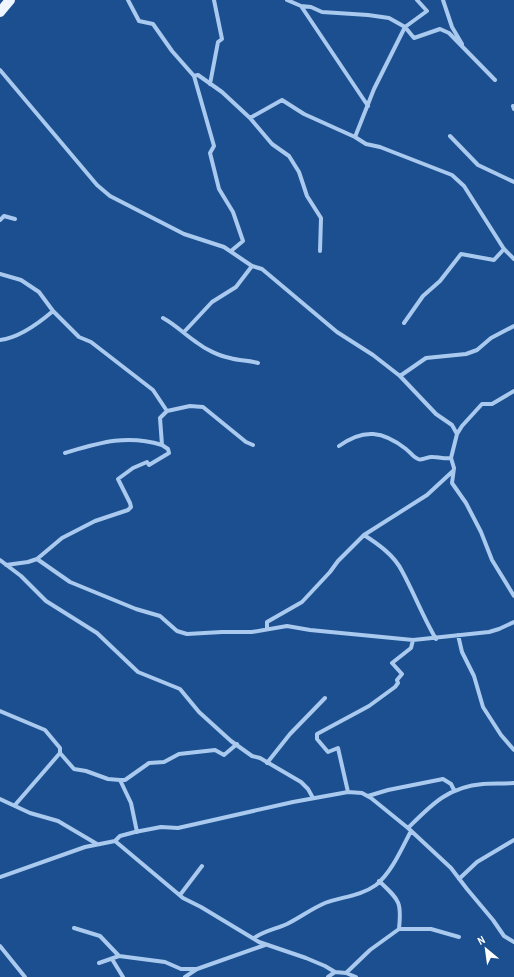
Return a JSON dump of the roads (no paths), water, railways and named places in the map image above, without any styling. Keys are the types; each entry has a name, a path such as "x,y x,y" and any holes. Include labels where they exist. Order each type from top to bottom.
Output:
{"main road":[{"path":"0,12 10,0"}],"street":[{"path":"128,0 139,20 153,24 172,51 194,76 214,146 210,153 219,189 233,212 243,241 231,251"},
{"path":"210,84 218,42 222,39 214,0"},
{"path":"287,0 301,6 311,6 322,12 368,14 390,18 405,27 414,38 440,29 449,33 495,80"},
{"path":"355,137 374,89 405,27 427,10 417,0"},
{"path":"443,0 452,27 465,50"},
{"path":"301,6 368,106"},
{"path":"0,70 97,185 110,196 184,234 224,247 252,266 262,269 336,332 373,355 400,376 436,414 452,425 458,434"},
{"path":"194,76 198,75 222,92 250,118 272,144 289,156 299,172 307,196 321,218 320,251"},
{"path":"250,118 282,100 304,114 355,137 366,144 380,147 452,175 460,181 504,249 514,259"},
{"path":"450,136 478,165 490,169 514,182"},
{"path":"0,220 4,216 16,219"},
{"path":"404,323 423,296 440,281 462,254 494,260 504,249"},
{"path":"184,332 212,302 236,287 252,266"},
{"path":"0,274 21,280 39,292 53,311 79,337 91,342 153,390 167,411"},
{"path":"0,340 6,339 33,326 53,311"},
{"path":"162,318 175,324 196,342 217,353 230,358 249,360 258,363"},
{"path":"400,376 426,358 466,354 477,350 491,338 514,326"},
{"path":"514,391 492,404 482,404 462,426 451,458 453,471 452,483 466,503 492,560 514,596"},
{"path":"162,445 160,418 167,411 190,406 203,407 246,442 253,445"},
{"path":"339,446 361,434 375,433 392,440 421,460 432,457 440,459 451,458"},
{"path":"6,565 28,562 37,559 62,538 95,521 128,510 131,507 118,479 133,468 147,462 149,465 169,453 168,450 162,445 131,438 112,440 65,453"},
{"path":"267,629 267,622 302,602 330,572 338,561 364,535 427,495 453,471"},
{"path":"364,535 384,548 402,570 418,606 436,639"},
{"path":"37,559 70,582 136,609 160,616 178,631 187,634 252,632 287,626 310,630 413,640 436,639 489,632 514,622"},
{"path":"0,560 26,581 46,601 97,633 138,672 180,690 199,712 237,744 252,756 301,782 308,789 313,798"},
{"path":"458,635 462,652 474,676 482,707 501,735 514,750"},
{"path":"348,792 338,748 328,752 317,739 317,734 369,706 395,687 398,683 397,680 402,674 392,663 411,648 413,640"},
{"path":"267,763 290,734 325,698"},
{"path":"0,711 45,730 60,748 60,754 16,805"},
{"path":"60,754 74,769 86,771 108,780 125,780 149,763 164,762 179,754 216,750 224,755 237,744"},
{"path":"368,796 388,790 443,779 450,784 454,790"},
{"path":"120,780 131,803 137,832"},
{"path":"254,938 264,932 300,918 310,910 327,902 358,894 379,881 387,871 410,830 439,798 454,790 484,783 514,783"},
{"path":"0,877 97,844 115,841 120,836 137,832 161,827 178,828 202,824 238,814 313,798 348,792 362,793 368,796 410,830 446,863 493,920 504,936 514,942"},
{"path":"0,798 30,813 58,821 97,844"},
{"path":"459,879 477,862 514,840"},
{"path":"115,841 180,895 265,945 306,958 325,966 334,972 346,973 356,977"},
{"path":"180,895 202,866"},
{"path":"379,881 397,898 400,906 399,929"},
{"path":"74,928 100,936 120,956"},
{"path":"346,973 370,950 399,929 431,929 459,937"},
{"path":"185,977 197,969 265,945"},
{"path":"0,946 25,977"},
{"path":"100,963 120,956 165,962 181,969 197,969"},
{"path":"112,959 123,977"},
{"path":"328,977 334,972"}]}
